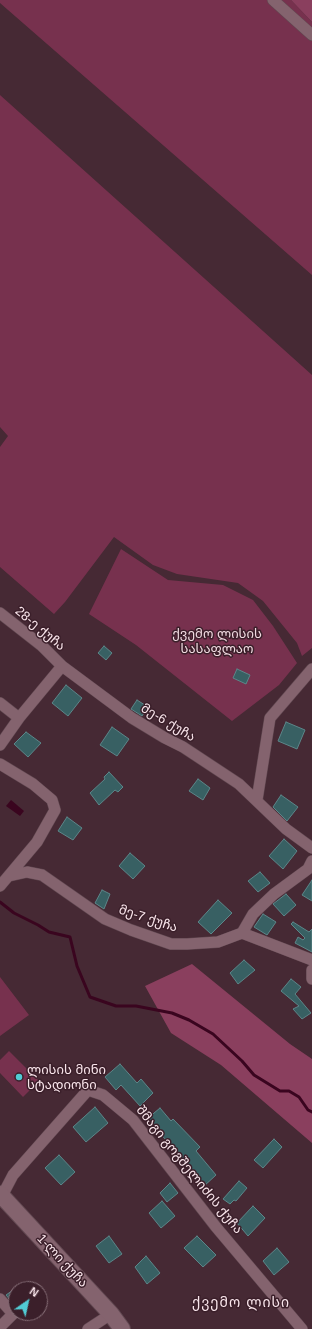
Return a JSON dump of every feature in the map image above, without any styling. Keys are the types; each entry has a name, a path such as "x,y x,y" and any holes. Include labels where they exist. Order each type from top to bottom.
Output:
{"main road":[{"name":"1-ლი ქუჩა","path":"1,1195 111,1314 122,1329"}],"street":[{"path":"273,0 312,36"},
{"name":"28-ე ქუჩა","path":"0,614 42,646 62,666"},
{"path":"0,745 19,718 62,666"},
{"name":"მე-6 ქუჩა","path":"62,666 132,718 183,747 239,784 286,829 312,848"},
{"path":"257,800 270,718 312,669"},
{"path":"0,703 19,718"},
{"path":"0,764 33,784 52,800 55,810 37,842 0,886"},
{"path":"312,861 308,869 274,894 253,914 242,933 312,960"},
{"name":"მე-7 ქუჩა","path":"9,876 28,872 42,875 105,919 171,944 218,942 242,933"},
{"path":"312,970 312,979"},
{"name":"შმაგი გოგშელიძის ქუჩა","path":"1,1195 13,1175 88,1090 103,1095 133,1120 216,1227 302,1329"},
{"path":"0,1299 14,1314 0,1328"},
{"path":"88,1329 111,1314"}],"green space":[{"path":"0,0 291,0 312,22 312,275 0,3"},
{"path":"0,95 312,375 312,648 302,656 297,643 263,601 238,583 177,574 153,565 114,537 65,602 54,614 0,567 0,447 8,436 0,427"},
{"name":"ქვემო ლისის სასაფლაო","path":"121,549 168,580 223,585 253,600 273,626 297,663 279,685 232,721 136,645 89,614"},
{"path":"0,977 29,1015 0,1036"},
{"name":"ლისის მინი სტადიონი","path":"9,1051 39,1081 23,1097 0,1073 0,1060"}],"shaded area":[{"path":"291,0 312,0 312,22"},
{"path":"11,800 24,811 20,816 6,806"},
{"path":"192,964 290,1044 312,1059 312,1143 221,1065 171,1033 145,986"}],"building":[{"path":"104,646 112,653 106,660 98,653"},
{"path":"237,669 250,675 246,684 233,678"},
{"path":"66,685 82,698 68,716 52,703"},
{"path":"137,700 148,707 142,716 131,709"},
{"path":"286,722 305,730 297,749 278,741"},
{"path":"112,727 129,739 117,756 100,745"},
{"path":"26,732 41,743 28,757 14,744"},
{"path":"109,772 123,787 118,792 115,790 99,805 90,793 105,779 104,777"},
{"path":"198,779 210,788 203,800 189,791"},
{"path":"281,795 298,807 287,821 273,807"},
{"path":"67,817 82,828 73,840 58,831"},
{"path":"284,839 297,851 283,869 269,856"},
{"path":"130,853 145,866 133,879 119,866"},
{"path":"260,872 270,883 258,892 248,881"},
{"path":"312,880 312,901 302,895"},
{"path":"102,890 110,894 104,909 95,903"},
{"path":"286,894 296,905 284,916 273,904"},
{"path":"218,900 232,913 211,934 198,922"},
{"path":"263,914 276,922 267,935 254,927"},
{"path":"293,922 309,932 312,929 312,952 295,943 298,937 303,940 305,938 291,924"},
{"path":"244,960 255,970 238,984 230,973"},
{"path":"291,979 301,987 295,994 311,1013 302,1019 293,1009 299,1006 281,991"},
{"path":"120,1064 137,1083 141,1079 153,1093 140,1106 121,1085 116,1090 105,1077"},
{"path":"95,1107 108,1123 86,1142 73,1127"},
{"path":"160,1108 171,1121 173,1119 200,1147 196,1151 216,1175 203,1187 175,1152 176,1151 147,1119"},
{"path":"274,1139 282,1147 263,1168 254,1160"},
{"path":"59,1155 75,1172 61,1185 45,1168"},
{"path":"239,1181 247,1188 236,1201 234,1200 230,1204 223,1199"},
{"path":"170,1183 178,1193 167,1202 160,1193"},
{"path":"162,1201 175,1216 161,1228 149,1213"},
{"path":"253,1206 265,1218 248,1236 237,1223"},
{"path":"109,1236 122,1254 109,1263 96,1246"},
{"path":"197,1236 216,1255 203,1267 184,1248"},
{"path":"277,1248 289,1262 274,1275 263,1261"},
{"path":"146,1256 160,1273 147,1284 135,1267"}],"waterway":[{"path":"0,902 14,913 49,932 70,937 77,966 90,997 116,1006 136,1006 172,1013 189,1020 213,1034 242,1061 254,1075 280,1091 289,1091 299,1097 308,1110 312,1112"}],"place":[{"name":"ლისის მინი სტადიონი","path":"19,1077"}],"district":[{"name":"ქვემო ლისი","path":"241,1303"}]}
